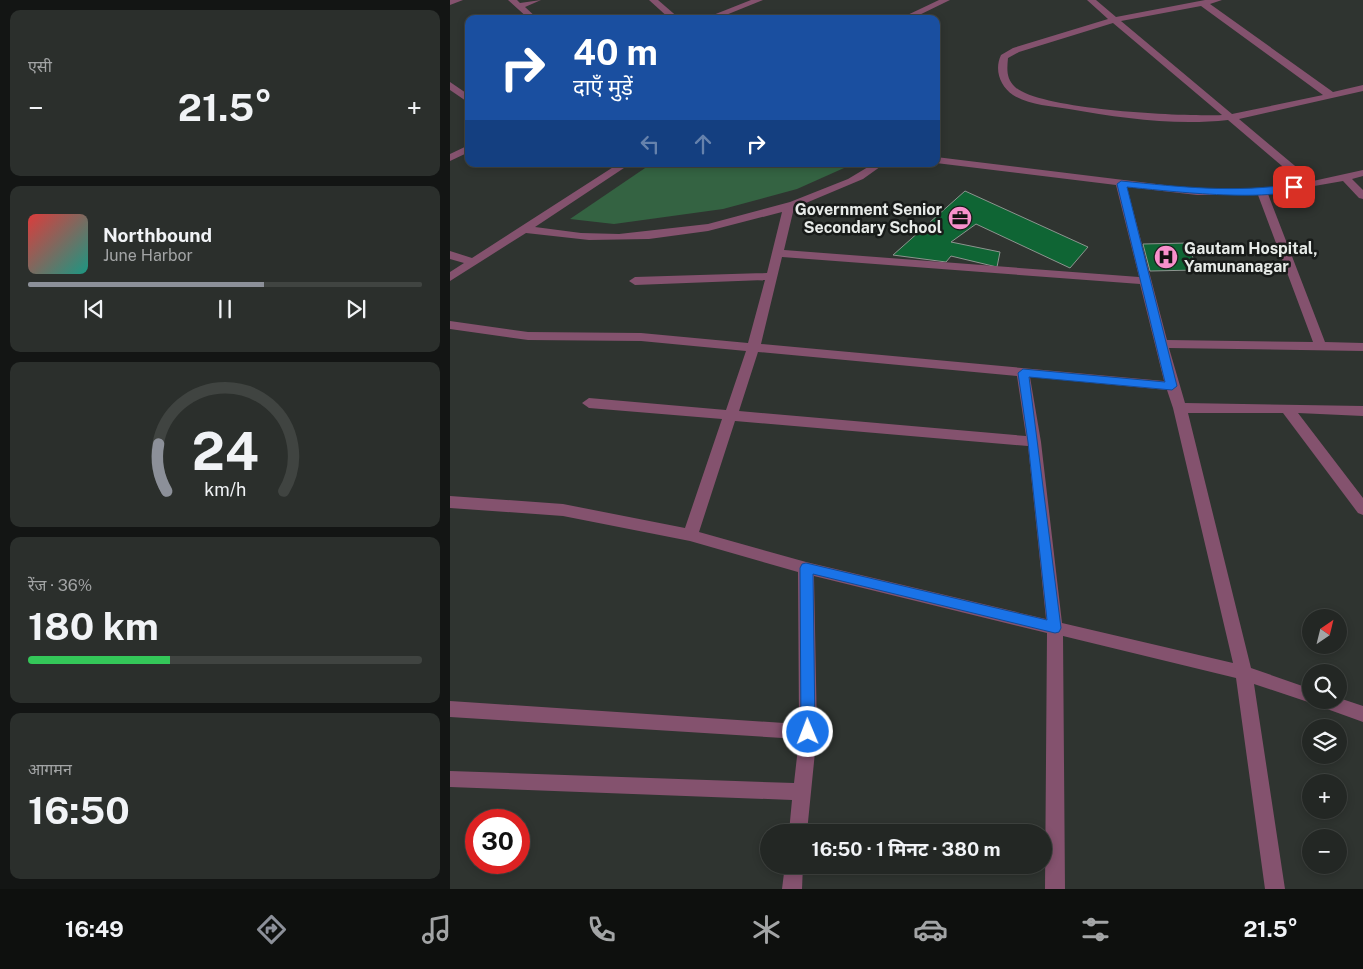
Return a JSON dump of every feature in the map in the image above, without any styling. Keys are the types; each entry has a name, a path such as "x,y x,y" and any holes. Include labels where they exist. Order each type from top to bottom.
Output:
{"street":[{"path":"450,2 459,0"},
{"path":"515,3 536,0"},
{"path":"654,0 671,15"},
{"path":"718,15 759,0"},
{"path":"909,15 930,2 946,0"},
{"path":"1091,0 1311,185"},
{"path":"1218,0 1113,20 1032,44 1004,57 1002,66 1012,92 1023,98 1157,118 1207,119 1228,117 1363,88"},
{"path":"515,3 529,15"},
{"path":"1203,3 1330,95"},
{"path":"450,85 465,97"},
{"path":"451,157 465,150"},
{"path":"940,161 1197,192 1262,192 1311,185 1363,173"},
{"path":"450,277 620,167"},
{"path":"524,229 586,237 644,237 690,232 749,219 789,207 845,183 874,167"},
{"path":"1344,177 1363,196"},
{"path":"1121,184 1172,386 1180,408 1244,673 1274,889"},
{"path":"1262,192 1321,347"},
{"path":"690,535 753,348 789,207"},
{"path":"777,253 1146,281"},
{"path":"450,255 473,262"},
{"path":"635,281 772,276"},
{"path":"450,325 528,336 641,337 1172,386"},
{"path":"1161,344 1363,347"},
{"path":"1023,373 1034,442 1055,628 1055,889"},
{"path":"589,403 1034,442"},
{"path":"1180,408 1287,408 1363,411"},
{"path":"1287,408 1363,509"},
{"path":"450,502 563,510 690,535 806,568 1244,673 1302,693"},
{"path":"799,824 808,732 806,568"},
{"path":"450,709 808,732"},
{"path":"1347,709 1363,714"},
{"path":"450,779 802,792"},
{"path":"792,889 793,874"}],"green space":[{"path":"647,167 846,167 797,189 723,209 614,224 570,219"}],"building":[{"path":"965,191 1088,247 1070,268 976,224 951,242 1000,252 997,267 951,256 946,262 893,255"},
{"path":"1188,243 1197,270 1150,271 1143,244"}],"place":[{"name":"Government Senior Secondary School","path":"960,218"},
{"name":"Gautam Hospital, Yamunanagar","path":"1166,257"}],"route":[{"path":"808,732 806,568 1055,628 1034,442 1023,373 1172,386 1121,184 1177,191 1214,193 1262,192 1294,187"}]}
